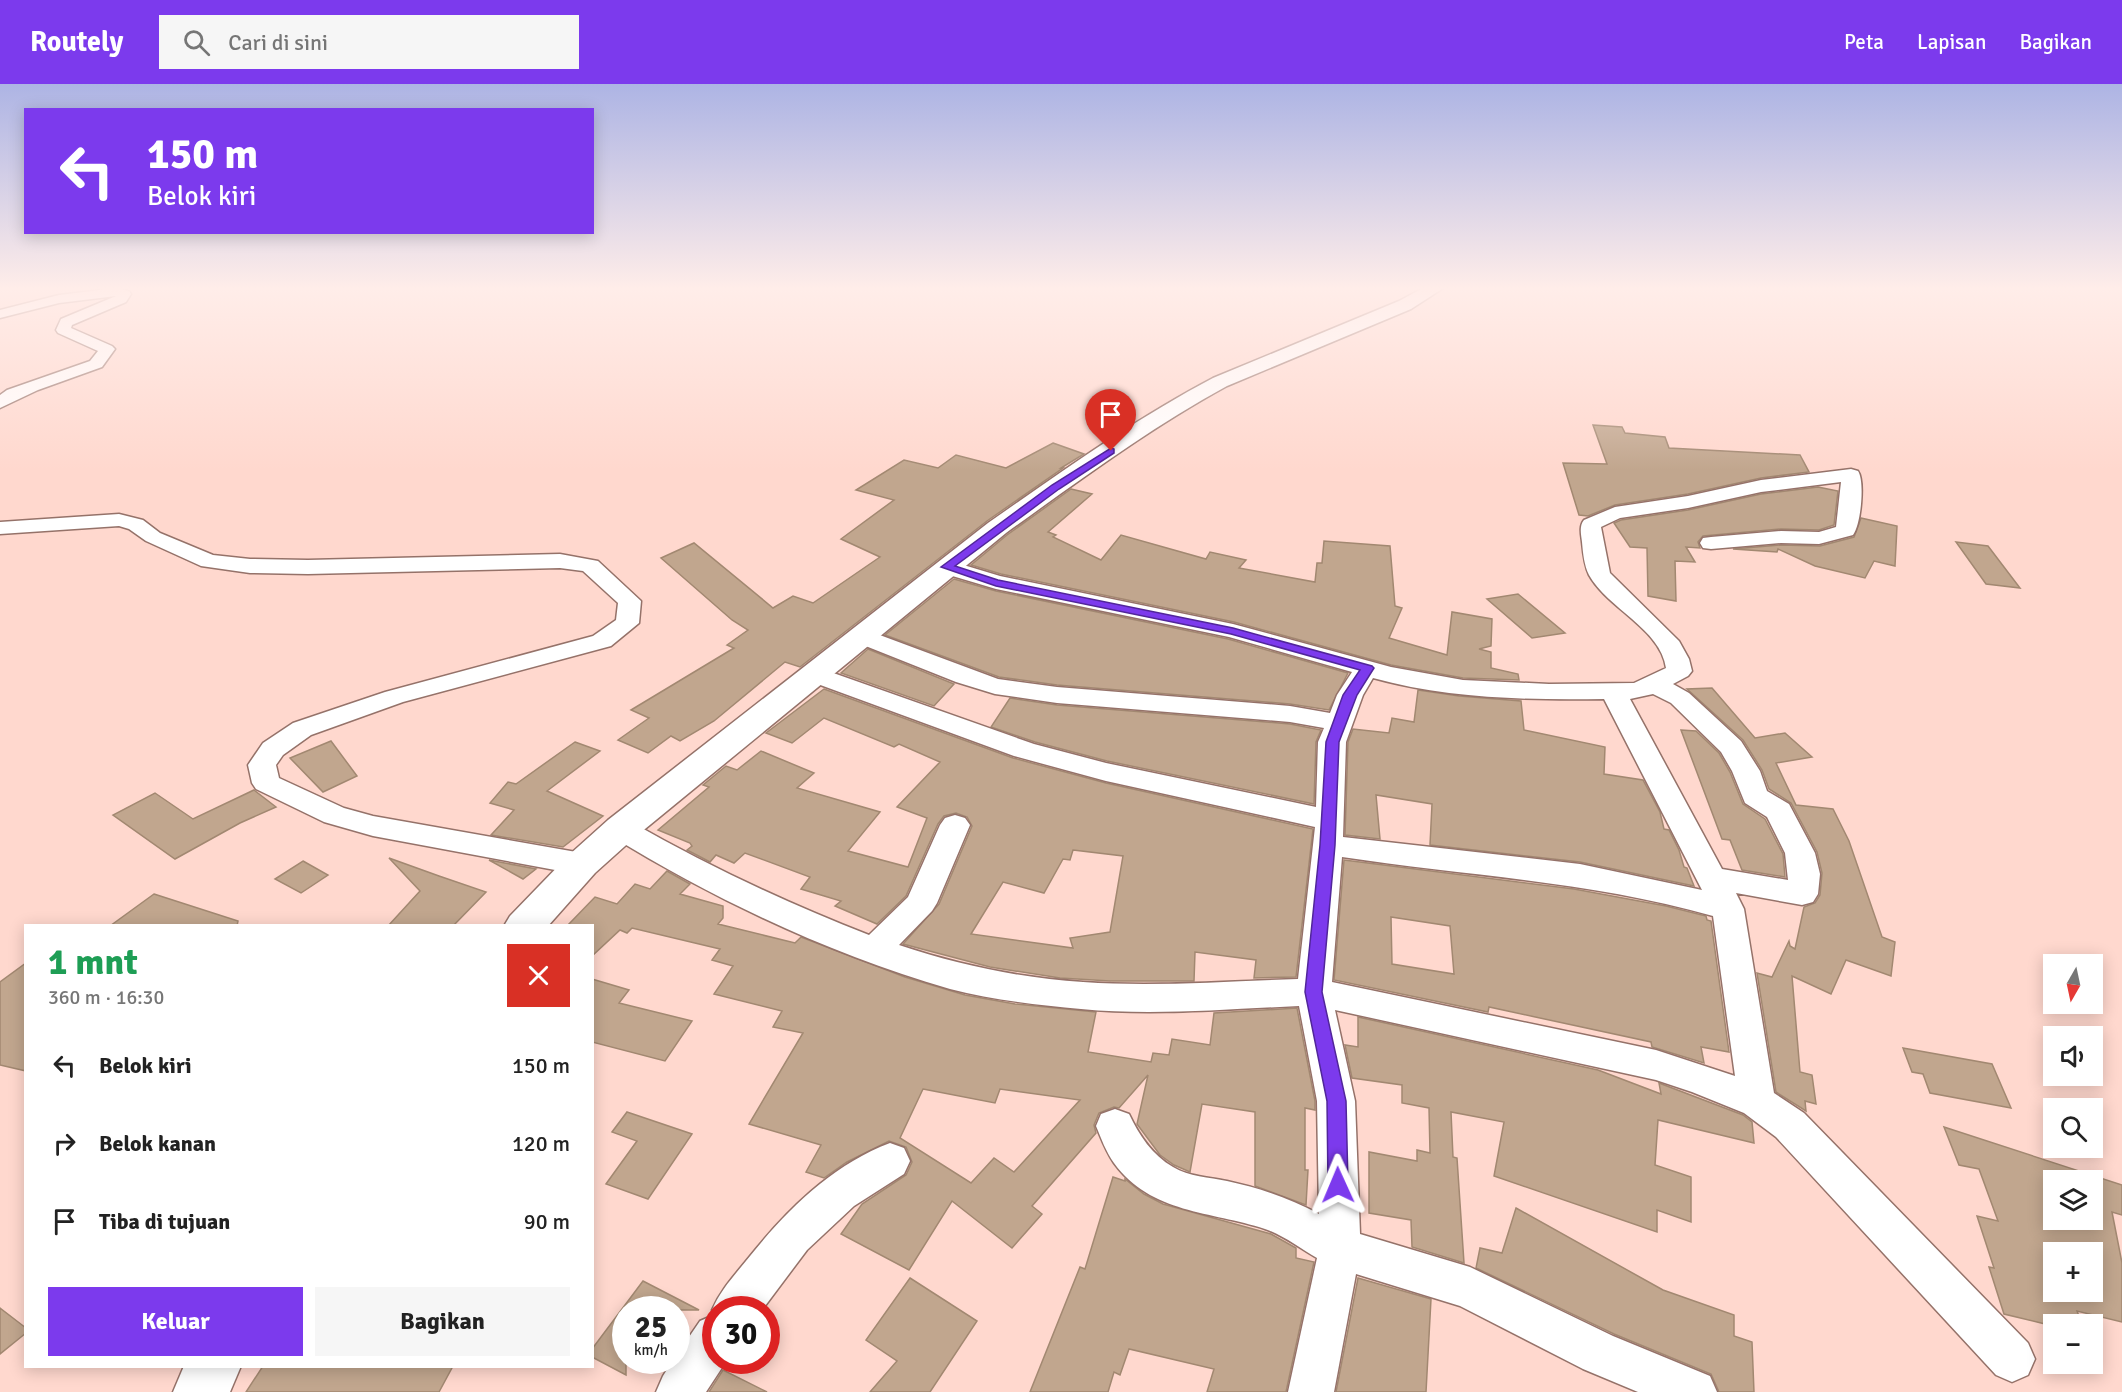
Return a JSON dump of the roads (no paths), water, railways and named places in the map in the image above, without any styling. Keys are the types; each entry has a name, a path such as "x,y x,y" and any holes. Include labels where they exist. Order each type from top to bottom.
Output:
{"street":[{"path":"0,404 13,394 32,386 96,364 107,349 105,348"},
{"path":"526,924 582,864 621,830 947,567 1055,487 1194,396 1299,348"},
{"path":"947,567 996,582 1233,631 1367,668 1463,688 1519,692 1639,691 1679,671 1680,665 1667,643 1616,594 1598,573 1591,537 1591,524 1615,513 1688,502 1761,486 1851,475 1851,500 1846,531 1819,538 1781,537 1711,543"},
{"path":"0,528 119,520 136,524 153,537 209,561 250,566 319,567 560,561 590,566 630,601 627,623 602,641 393,697 302,729 273,749 262,765 266,783 334,815 373,826 582,864"},
{"path":"861,636 964,677 995,686 1057,695 1290,714 1338,722"},
{"path":"1311,1392 1340,1249 1336,1101 1314,992 1329,833 1332,742 1350,695 1367,668"},
{"path":"813,674 1024,750 1329,833 1387,854 1568,874 1671,893 1728,909"},
{"path":"1655,685 1680,698 1731,747 1746,771 1755,796 1779,811 1800,853 1804,874 1802,894 1712,878"},
{"path":"1613,691 1728,909 1757,1102"},
{"path":"874,950 921,903 955,825"},
{"path":"621,830 697,872 805,923 874,950 952,976 1017,988 1083,996 1166,997 1314,992 1656,1065 1701,1078 1757,1102 1790,1125 2013,1359"},
{"path":"1114,1126 1127,1150 1161,1182 1201,1196 1224,1199 1277,1213 1340,1249 1470,1288 1599,1353 1694,1392"},
{"path":"745,1296 792,1236 840,1193 890,1161"},
{"path":"679,1392 702,1358"},
{"path":"201,1392 212,1368"}]}
